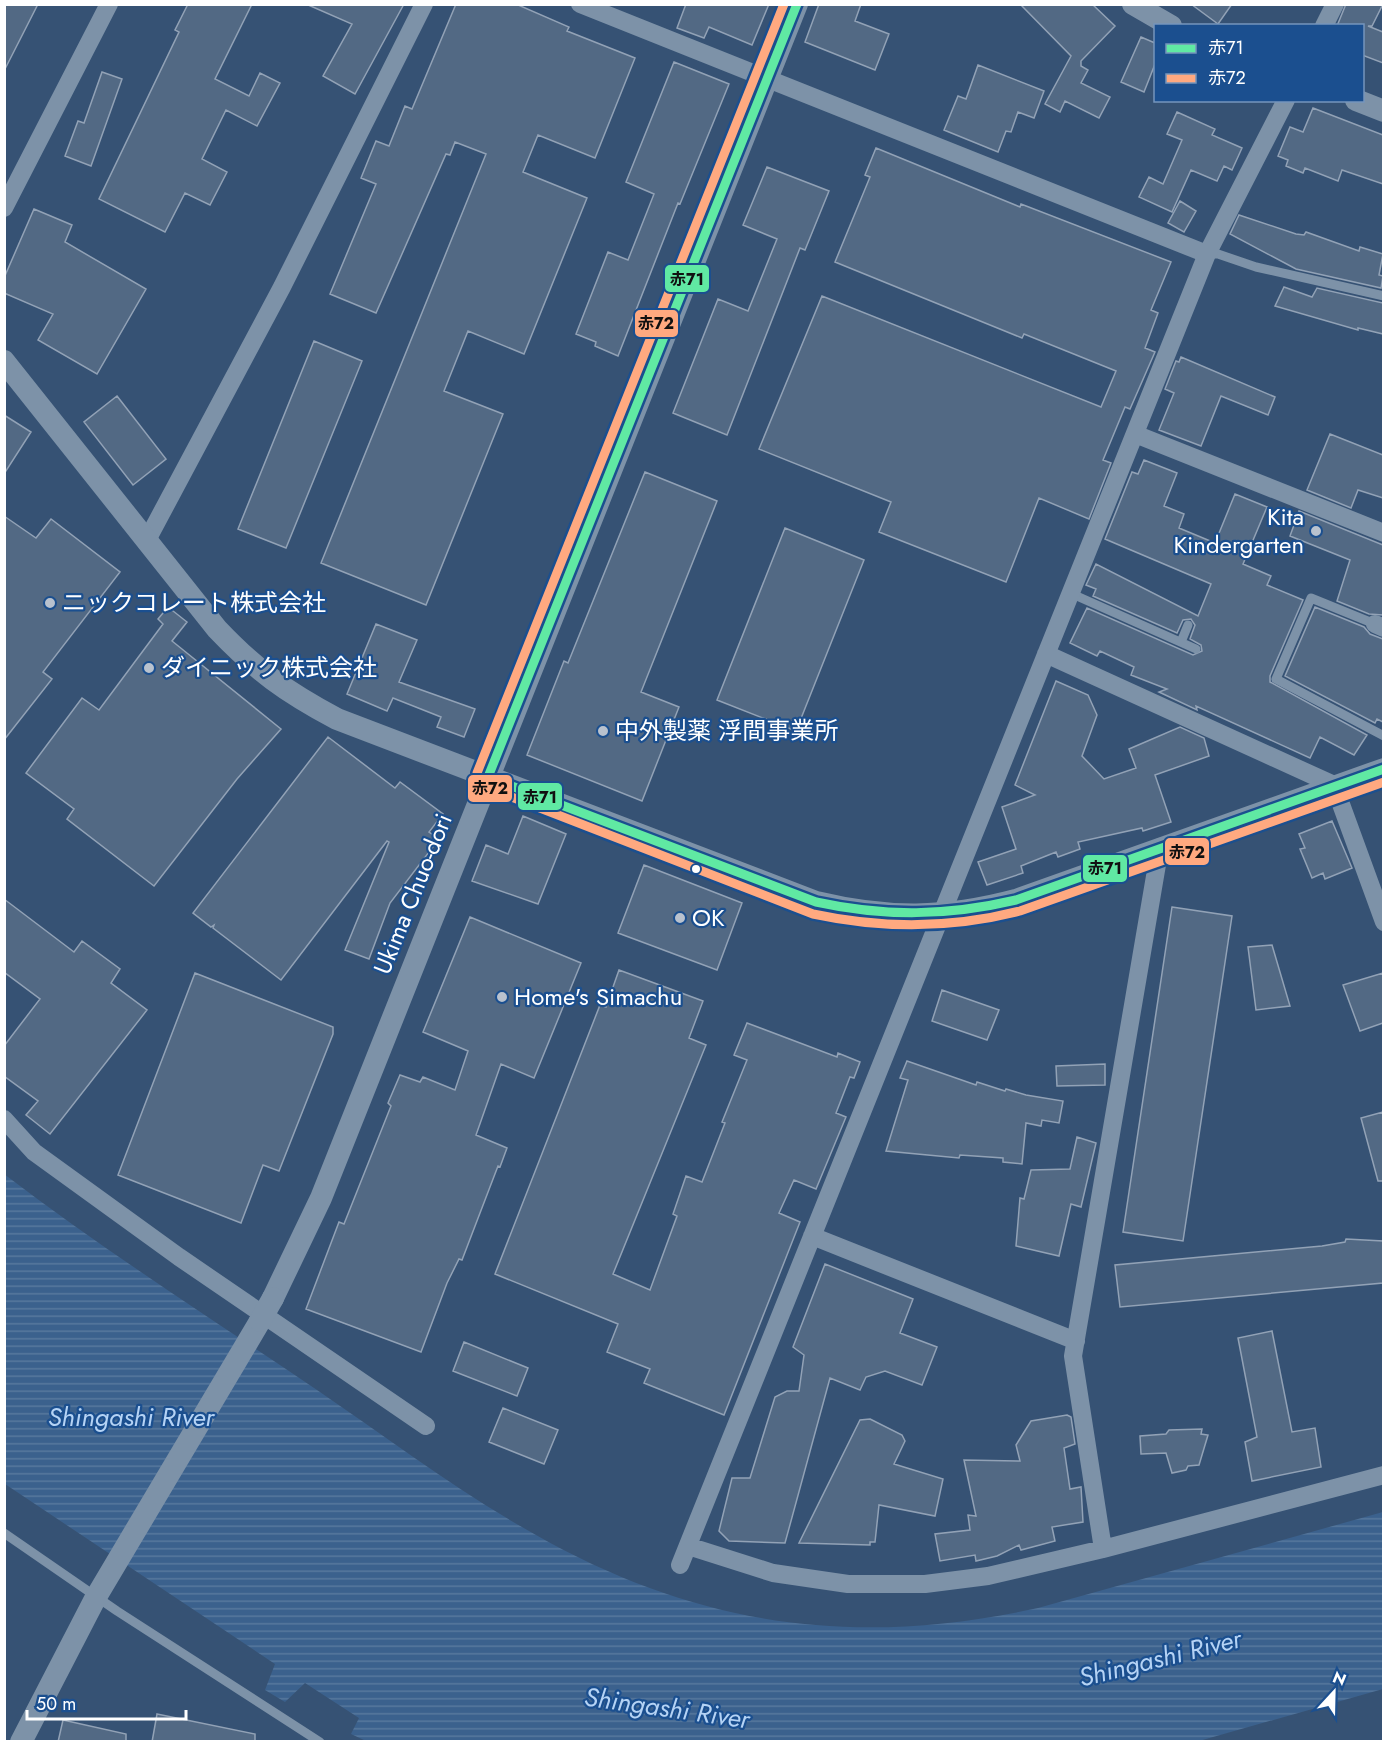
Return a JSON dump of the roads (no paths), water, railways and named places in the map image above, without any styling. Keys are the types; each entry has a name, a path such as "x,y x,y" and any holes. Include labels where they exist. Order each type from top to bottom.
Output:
{"street":[{"path":"146,542 282,287 424,4"},
{"path":"580,4 1207,254"},
{"name":"Ukima Chuo-dori","path":"21,1742 98,1594 273,1298 321,1198 797,4"},
{"path":"1133,4 1168,24"},
{"path":"1325,24 1335,4"},
{"path":"4,208 103,6"},
{"path":"680,1565 1207,254 1285,102"},
{"path":"1361,102 1383,111"},
{"path":"4,361 217,629 250,663 292,695 337,719 816,902 886,915 940,915 1016,900 1383,769"},
{"path":"1135,434 1383,532"},
{"path":"1046,654 1334,786 1383,922"},
{"path":"1103,1549 1073,1356 1160,847"},
{"path":"4,1119 43,1159 178,1257 426,1426"},
{"path":"812,1236 1076,1341"},
{"path":"688,1546 773,1573 859,1584 925,1584 967,1579 1103,1549 1383,1475"}],"lane":[{"path":"1207,254 1218,254 1256,267 1383,296"},
{"path":"1070,593 1196,649"},
{"path":"1379,626 1311,597 1276,680 1383,736"},
{"path":"1180,642 1188,625"},
{"path":"4,1533 320,1742"}],"water":[{"name":"Shingashi River","path":"4,1174 120,1257 452,1484 508,1519 597,1566 658,1591 718,1609 780,1621 842,1627 906,1626 971,1620 1038,1608 1383,1512 1383,1689 1199,1741 366,1741 351,1734 359,1718 305,1683 285,1702 265,1690 275,1664 5,1484"}],"place":[{"name":"Kita Kindergarten","path":"1316,531"},
{"name":"ニックコレート株式会社","path":"50,603"},
{"name":"ダイニック株式会社","path":"149,668"},
{"name":"中外製薬 浮間事業所","path":"603,731"},
{"name":"OK","path":"680,918"},
{"name":"Home's Simachu","path":"502,997"}]}
